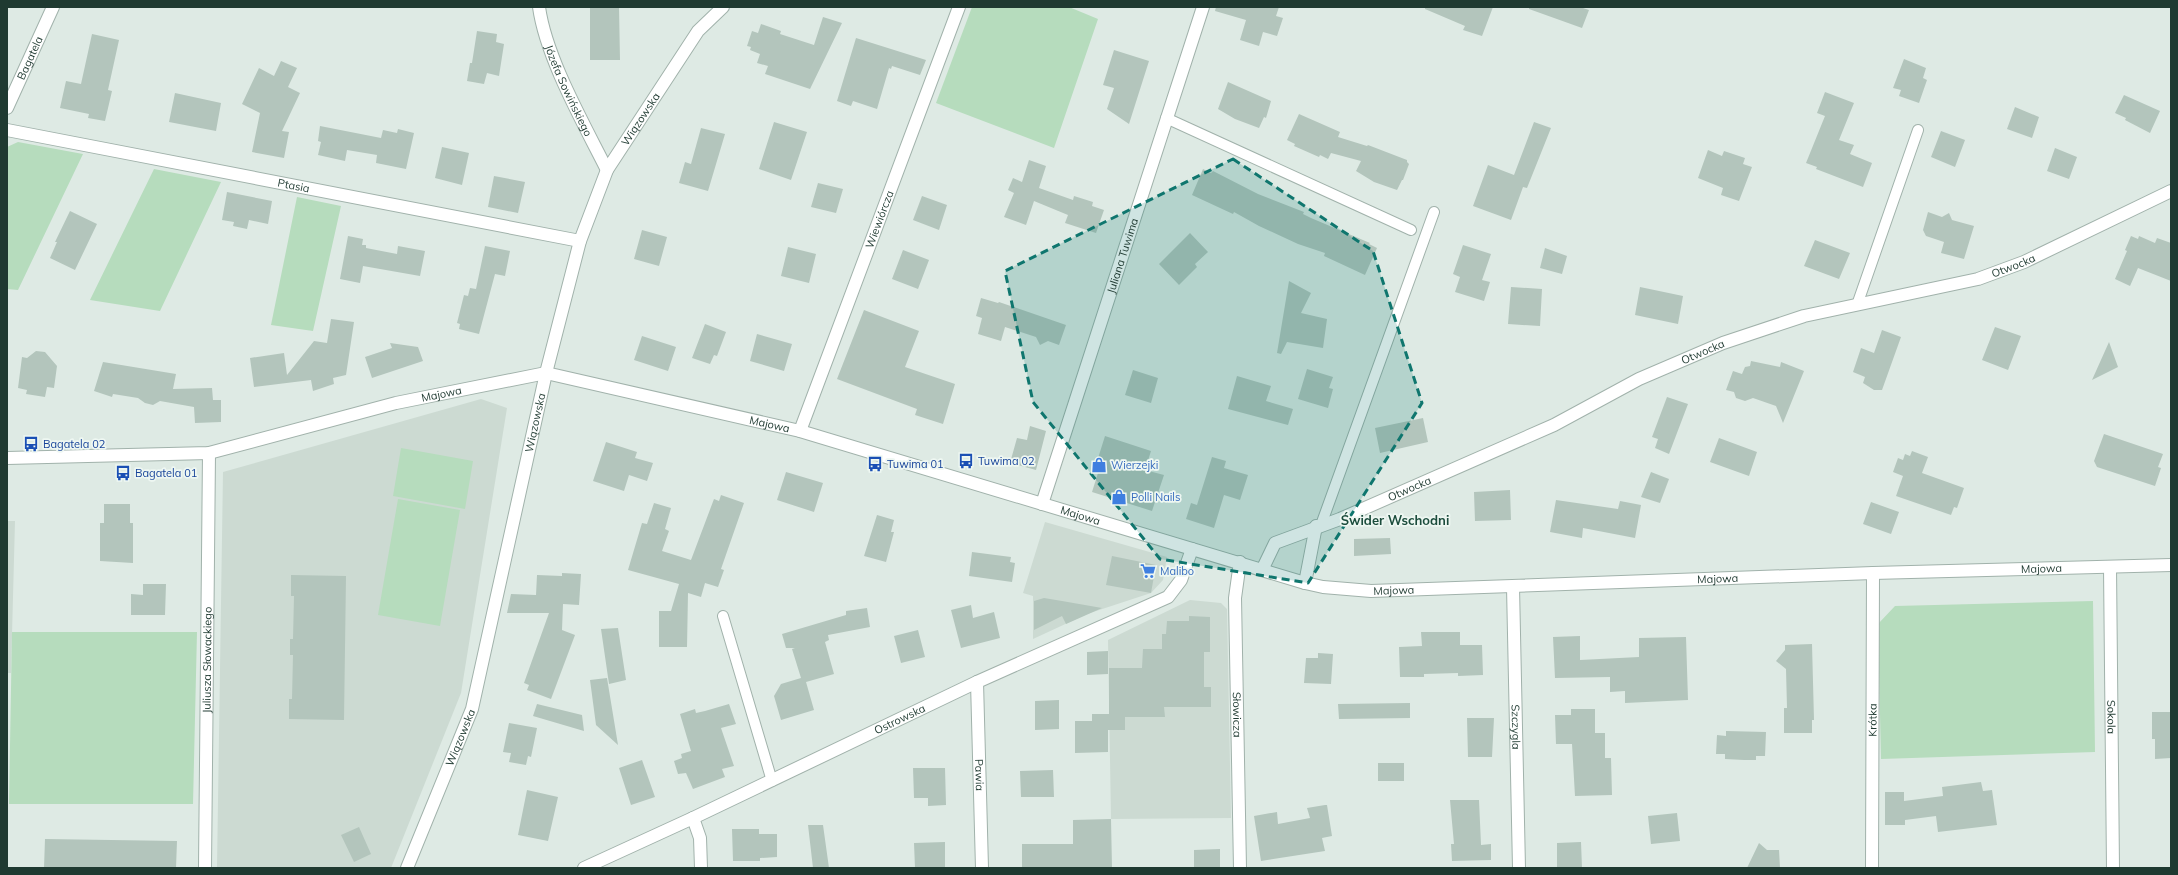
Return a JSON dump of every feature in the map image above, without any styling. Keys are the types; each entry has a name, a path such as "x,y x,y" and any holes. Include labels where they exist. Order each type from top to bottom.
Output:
{"street":[{"name":"Bagatela","path":"7,108 53,7"},
{"name":"Józefa Sowińskiego","path":"539,7 552,52 560,72 607,170"},
{"name":"Wiązowska","path":"407,868 472,709 546,373 580,241 607,170 698,31 723,7"},
{"name":"Wiewiórcza","path":"800,431 959,7"},
{"name":"Juliana Tuwima","path":"1042,504 1203,7"},
{"name":"Ptasia","path":"7,130 580,241"},
{"name":"Otwocka","path":"1262,570 1275,543 1340,518 1554,425 1639,379 1723,342 1804,316 1857,306 1978,279 2024,262 2171,191"},
{"name":"Majowa","path":"7,458 209,453 396,403 546,373 800,431 1192,549 1240,562 1305,583 1323,587 1371,591 1873,573 2171,565"},
{"name":"Juliusza Słowackiego","path":"205,868 209,453"},
{"path":"1305,583 1318,526"},
{"name":"Ostrowska","path":"584,868 772,781 977,682 1168,597 1181,580 1192,549"},
{"name":"Słowicza","path":"1240,562 1235,598 1240,868"},
{"name":"Sokola","path":"2110,567 2113,868"},
{"name":"Krótka","path":"1872,868 1873,573"},
{"name":"Szczygla","path":"1513,587 1519,868"},
{"name":"Pawia","path":"977,682 982,868"},
{"path":"693,818 700,838 701,868"}],"lane":[{"path":"1166,118 1411,230"},
{"path":"1857,306 1918,130"},
{"path":"1318,526 1434,212"},
{"path":"723,616 772,781"}],"highlighted area":[{"path":"1233,159 1373,251 1422,403 1308,583 1160,559 1033,402 1005,271"}],"shaded area":[{"path":"481,399 507,408 461,693 391,868 217,868 223,472"},
{"path":"7,521 15,521 11,673 7,673"},
{"path":"1045,522 1167,557 1163,580 1151,593 1087,614 1033,639 1033,596 1023,593"},
{"path":"1190,600 1221,603 1227,609 1231,818 1111,819 1108,640"}],"green space":[{"path":"972,7 1069,7 1098,19 1054,148 936,103"},
{"path":"18,142 83,154 18,290 7,289 7,147"},
{"path":"154,169 221,182 160,311 90,300"},
{"path":"297,197 341,206 313,331 271,325"},
{"path":"401,448 473,461 465,509 393,496"},
{"path":"398,499 460,510 440,626 378,615"},
{"path":"2093,601 2095,752 1881,759 1878,624 1895,606"},
{"path":"12,632 197,632 193,804 9,804"}],"building":[{"path":"590,7 619,7 620,60 590,60"},
{"path":"1216,7 1279,7 1276,16 1283,18 1277,36 1263,32 1259,46 1240,40 1246,20 1215,11"},
{"path":"1425,7 1493,7 1482,36 1463,30 1465,26 1425,9"},
{"path":"1529,7 1580,7 1589,10 1582,28 1529,9"},
{"path":"823,17 842,23 810,89 765,74 768,66 757,63 760,54 750,50 751,47 747,46 752,31 758,33 761,24 781,31 780,34 814,45"},
{"path":"477,31 497,34 496,42 504,44 499,76 487,73 484,84 467,81 470,63 472,63"},
{"path":"92,34 119,40 108,90 112,91 105,121 88,118 89,114 60,108 66,81 81,84"},
{"path":"856,38 926,60 920,75 892,66 891,69 889,68 877,109 853,101 851,106 837,101"},
{"path":"1114,50 1149,61 1129,124 1107,109 1114,88 1103,85"},
{"path":"1904,59 1926,68 1923,78 1927,80 1919,103 1899,96 1901,90 1893,88"},
{"path":"281,61 297,68 288,87 300,93 282,131 289,132 284,158 252,152 260,113 242,104 259,68 274,76"},
{"path":"1228,82 1271,101 1266,118 1264,117 1259,128 1235,119 1218,109"},
{"path":"1825,92 1854,103 1839,140 1854,145 1850,154 1872,163 1863,187 1816,169 1817,167 1806,163 1825,116 1817,113"},
{"path":"175,93 221,103 216,131 169,122"},
{"path":"2124,95 2160,111 2150,133 2115,113"},
{"path":"2015,107 2039,117 2032,138 2007,129"},
{"path":"1299,114 1340,132 1338,137 1367,146 1368,145 1407,160 1409,164 1403,180 1397,190 1374,182 1356,171 1361,161 1331,153 1328,159 1320,155 1319,157 1294,146 1295,144 1287,140"},
{"path":"774,122 807,132 791,180 759,169"},
{"path":"1534,122 1551,128 1527,188 1523,187 1511,220 1473,206 1488,165 1514,175"},
{"path":"320,126 381,138 383,130 397,133 398,129 414,133 406,169 376,163 377,155 347,150 345,161 318,155 321,142 318,141"},
{"path":"701,128 725,134 708,191 679,183 685,162 691,164"},
{"path":"1941,131 1965,140 1955,167 1931,157"},
{"path":"442,147 469,153 462,185 435,178"},
{"path":"2055,148 2077,157 2069,179 2047,171"},
{"path":"1708,150 1722,156 1724,151 1745,158 1743,164 1752,167 1739,201 1721,195 1723,188 1698,178"},
{"path":"1029,160 1046,166 1039,188 1073,200 1074,196 1093,202 1092,206 1104,210 1096,233 1065,223 1068,215 1034,201 1026,225 1004,217 1014,193 1008,190 1013,178 1022,182"},
{"path":"1203,169 1211,173 1213,171 1258,194 1304,212 1303,214 1311,218 1370,243 1369,244 1377,248 1365,275 1324,256 1325,253 1298,244 1259,226 1234,212 1233,214 1192,195"},
{"path":"494,176 525,182 518,213 488,207"},
{"path":"818,183 843,189 836,213 811,207"},
{"path":"227,192 272,201 268,224 249,220 247,229 233,226 234,222 222,220"},
{"path":"922,196 947,205 939,230 913,220"},
{"path":"70,211 97,224 75,270 50,258 57,242 55,242"},
{"path":"1928,212 1942,217 1949,213 1952,220 1974,226 1964,259 1941,253 1944,242 1926,236 1923,230"},
{"path":"642,230 667,237 659,266 634,259"},
{"path":"1190,233 1208,252 1195,264 1197,267 1179,285 1159,264"},
{"path":"348,236 363,239 362,245 366,245 366,248 397,254 398,246 425,251 420,276 363,266 360,283 340,279"},
{"path":"2131,236 2138,239 2139,236 2155,243 2157,238 2171,243 2171,281 2138,268 2130,286 2115,279 2127,251 2125,250"},
{"path":"1815,240 1850,253 1839,279 1804,266"},
{"path":"1463,245 1491,254 1482,280 1490,282 1484,301 1455,292 1460,277 1453,274"},
{"path":"485,246 510,251 505,276 495,274 479,334 459,329 460,324 457,323 464,295 468,296 470,288 476,289"},
{"path":"788,247 816,254 809,283 781,276"},
{"path":"1545,248 1567,256 1562,274 1540,268"},
{"path":"903,250 929,260 918,289 892,279"},
{"path":"1289,281 1311,293 1301,313 1327,319 1323,348 1287,342 1281,354 1277,353"},
{"path":"1511,287 1542,289 1540,326 1508,324"},
{"path":"1640,287 1683,296 1678,324 1635,315"},
{"path":"981,298 999,302 1066,325 1059,345 1048,341 1040,345 1036,337 1005,327 1001,341 978,334 982,318 976,316"},
{"path":"864,310 919,331 905,367 955,384 943,424 915,415 917,409 837,379"},
{"path":"331,319 354,322 346,375 333,378 334,384 313,391 311,380 254,387 250,358 284,353 287,375 314,341 327,343"},
{"path":"705,324 726,332 717,356 714,355 710,364 692,358"},
{"path":"1995,327 2021,336 2008,370 1982,360"},
{"path":"1882,330 1901,337 1882,390 1874,390 1863,383 1865,377 1853,372 1861,348 1874,353"},
{"path":"757,334 792,344 784,371 750,361"},
{"path":"642,336 676,347 668,371 634,360"},
{"path":"2109,342 2118,367 2092,380"},
{"path":"390,343 418,347 423,361 372,378 365,357 392,348"},
{"path":"36,351 45,352 57,366 54,388 47,387 45,397 26,394 27,390 18,388 22,357 27,358"},
{"path":"1751,361 1780,367 1781,362 1804,371 1783,423 1776,406 1753,398 1745,401 1736,398 1734,392 1726,390 1733,371 1742,374 1745,367 1750,366"},
{"path":"103,362 176,374 173,389 212,388 213,400 221,400 221,422 195,423 194,407 160,401 153,405 145,403 138,398 113,394 112,397 94,391"},
{"path":"1307,369 1333,377 1329,388 1333,389 1328,408 1298,399"},
{"path":"1133,370 1158,378 1151,403 1125,395"},
{"path":"1237,376 1271,386 1266,401 1293,409 1288,425 1228,409"},
{"path":"1667,397 1688,404 1669,454 1655,448 1658,439 1652,437"},
{"path":"1423,418 1428,442 1380,453 1375,428"},
{"path":"1030,426 1046,431 1036,470 1010,463 1017,438 1027,440"},
{"path":"2104,434 2163,454 2158,467 2161,468 2155,486 2097,467 2094,461"},
{"path":"1105,436 1151,451 1145,470 1164,475 1152,511 1092,492 1098,473 1094,471"},
{"path":"1719,438 1757,452 1749,476 1710,462"},
{"path":"606,442 637,452 635,458 653,463 647,481 629,475 624,491 593,481"},
{"path":"1912,451 1928,457 1922,473 1964,488 1957,508 1954,507 1951,515 1896,496 1903,476 1893,472 1898,458 1903,460 1905,454 1910,456"},
{"path":"1212,457 1226,461 1224,468 1248,475 1240,500 1224,495 1214,528 1186,519 1191,503 1197,505"},
{"path":"786,472 823,483 814,512 777,500"},
{"path":"1651,472 1669,479 1660,503 1641,497"},
{"path":"1510,490 1511,520 1475,521 1474,492"},
{"path":"721,495 744,503 721,569 724,570 718,587 705,583 701,597 688,593 687,647 659,647 659,611 671,611 679,584 628,570 642,523 647,524 654,503 671,508 665,529 669,531 662,551 691,560 714,499 719,501"},
{"path":"1556,500 1618,509 1620,501 1641,505 1635,538 1583,528 1582,538 1550,532"},
{"path":"1871,502 1899,512 1891,534 1863,524"},
{"path":"104,504 130,504 130,523 133,523 133,563 100,561 100,523 104,523"},
{"path":"877,515 894,520 891,532 894,532 886,562 864,556"},
{"path":"1390,538 1391,554 1354,556 1354,539"},
{"path":"972,552 1011,557 1010,562 1015,563 1012,582 969,576"},
{"path":"1112,556 1156,565 1151,593 1106,585"},
{"path":"562,573 581,574 579,605 563,604 562,630 575,635 551,699 527,690 529,685 524,683 549,613 507,613 511,594 536,595 537,575 562,576"},
{"path":"291,575 346,576 344,720 289,719 289,699 292,699 293,655 290,655 290,639 293,639 294,596 291,596"},
{"path":"143,584 166,584 165,615 131,615 131,594 143,595"},
{"path":"1044,598 1102,608 1066,624 1062,616 1034,630 1034,601"},
{"path":"971,605 973,618 994,612 1000,638 961,648 951,610"},
{"path":"867,608 870,627 828,635 829,640 825,642 834,674 806,682 814,710 781,720 774,696 781,684 801,678 792,649 795,648 786,648 782,634 846,615 846,611"},
{"path":"1189,616 1210,617 1210,652 1204,652 1204,687 1211,687 1211,707 1164,707 1165,717 1125,717 1125,730 1108,730 1108,752 1075,753 1075,721 1092,721 1092,714 1109,714 1109,668 1142,668 1143,649 1162,649 1162,634 1166,634 1167,621 1189,621"},
{"path":"618,628 626,680 609,684 601,629"},
{"path":"918,630 925,657 901,663 894,636"},
{"path":"1421,632 1460,632 1460,645 1482,645 1483,675 1458,676 1458,673 1424,674 1424,677 1400,677 1399,647 1422,646"},
{"path":"1580,636 1580,660 1639,657 1639,638 1686,637 1688,700 1625,703 1625,691 1610,692 1610,677 1555,678 1553,637"},
{"path":"1812,644 1814,720 1812,720 1812,733 1784,733 1784,708 1787,708 1786,669 1776,661 1785,650 1785,645"},
{"path":"1108,651 1108,674 1087,675 1087,652"},
{"path":"1318,653 1333,654 1331,684 1304,683 1306,658 1318,658"},
{"path":"607,678 618,745 596,725 590,680"},
{"path":"1059,700 1059,729 1035,730 1035,701"},
{"path":"1410,703 1410,718 1339,719 1338,704"},
{"path":"537,704 582,715 584,731 533,716"},
{"path":"729,704 736,724 721,728 734,766 722,769 725,777 693,789 686,773 678,774 674,761 682,758 681,754 691,751 680,714 695,709 696,713"},
{"path":"1571,709 1595,709 1595,733 1605,733 1605,758 1611,758 1612,795 1575,796 1572,744 1556,744 1555,715 1571,715"},
{"path":"2152,712 2171,712 2171,758 2155,759 2155,739 2152,739"},
{"path":"1467,718 1494,718 1492,757 1468,757"},
{"path":"509,723 537,728 531,757 528,756 526,765 509,762 511,753 503,752"},
{"path":"1726,731 1766,732 1765,756 1756,756 1756,760 1744,760 1725,759 1725,754 1716,754 1717,735 1726,736"},
{"path":"642,760 655,797 631,805 619,768"},
{"path":"1378,763 1404,763 1404,781 1378,781"},
{"path":"913,768 945,768 946,805 928,806 928,798 914,798"},
{"path":"1053,770 1054,797 1021,797 1020,771"},
{"path":"1981,782 1983,791 1992,790 1997,825 1938,832 1936,816 1905,820 1905,825 1885,825 1885,792 1904,792 1904,801 1943,796 1942,787"},
{"path":"527,790 558,797 548,841 518,835"},
{"path":"1450,800 1479,800 1481,845 1491,844 1491,860 1452,861 1451,844 1454,844"},
{"path":"1327,805 1332,836 1322,838 1325,851 1261,861 1254,816 1277,812 1278,824 1310,818 1307,808"},
{"path":"1677,813 1680,841 1651,844 1648,816"},
{"path":"1111,819 1112,868 1022,868 1022,844 1073,844 1073,820"},
{"path":"808,825 823,825 829,868 813,868"},
{"path":"359,827 371,854 354,862 341,835"},
{"path":"732,829 759,829 759,834 777,834 777,857 760,858 760,861 733,861"},
{"path":"45,839 177,841 176,868 44,868"},
{"path":"945,842 945,868 915,868 914,843"},
{"path":"1581,842 1582,868 1557,868 1557,843"},
{"path":"1759,843 1767,850 1779,850 1780,868 1747,868"},
{"path":"1220,849 1220,868 1194,868 1194,850"}],"place":[{"name":"Bagatela 02","path":"31,444"},
{"name":"Tuwima 02","path":"966,461"},
{"name":"Tuwima 01","path":"875,464"},
{"name":"Wierzejki","path":"1099,465"},
{"name":"Bagatela 01","path":"123,473"},
{"name":"Polli Nails","path":"1119,497"},
{"name":"Malibo","path":"1148,571"}],"district":[{"name":"Świder Wschodni","path":"1395,520"}]}
